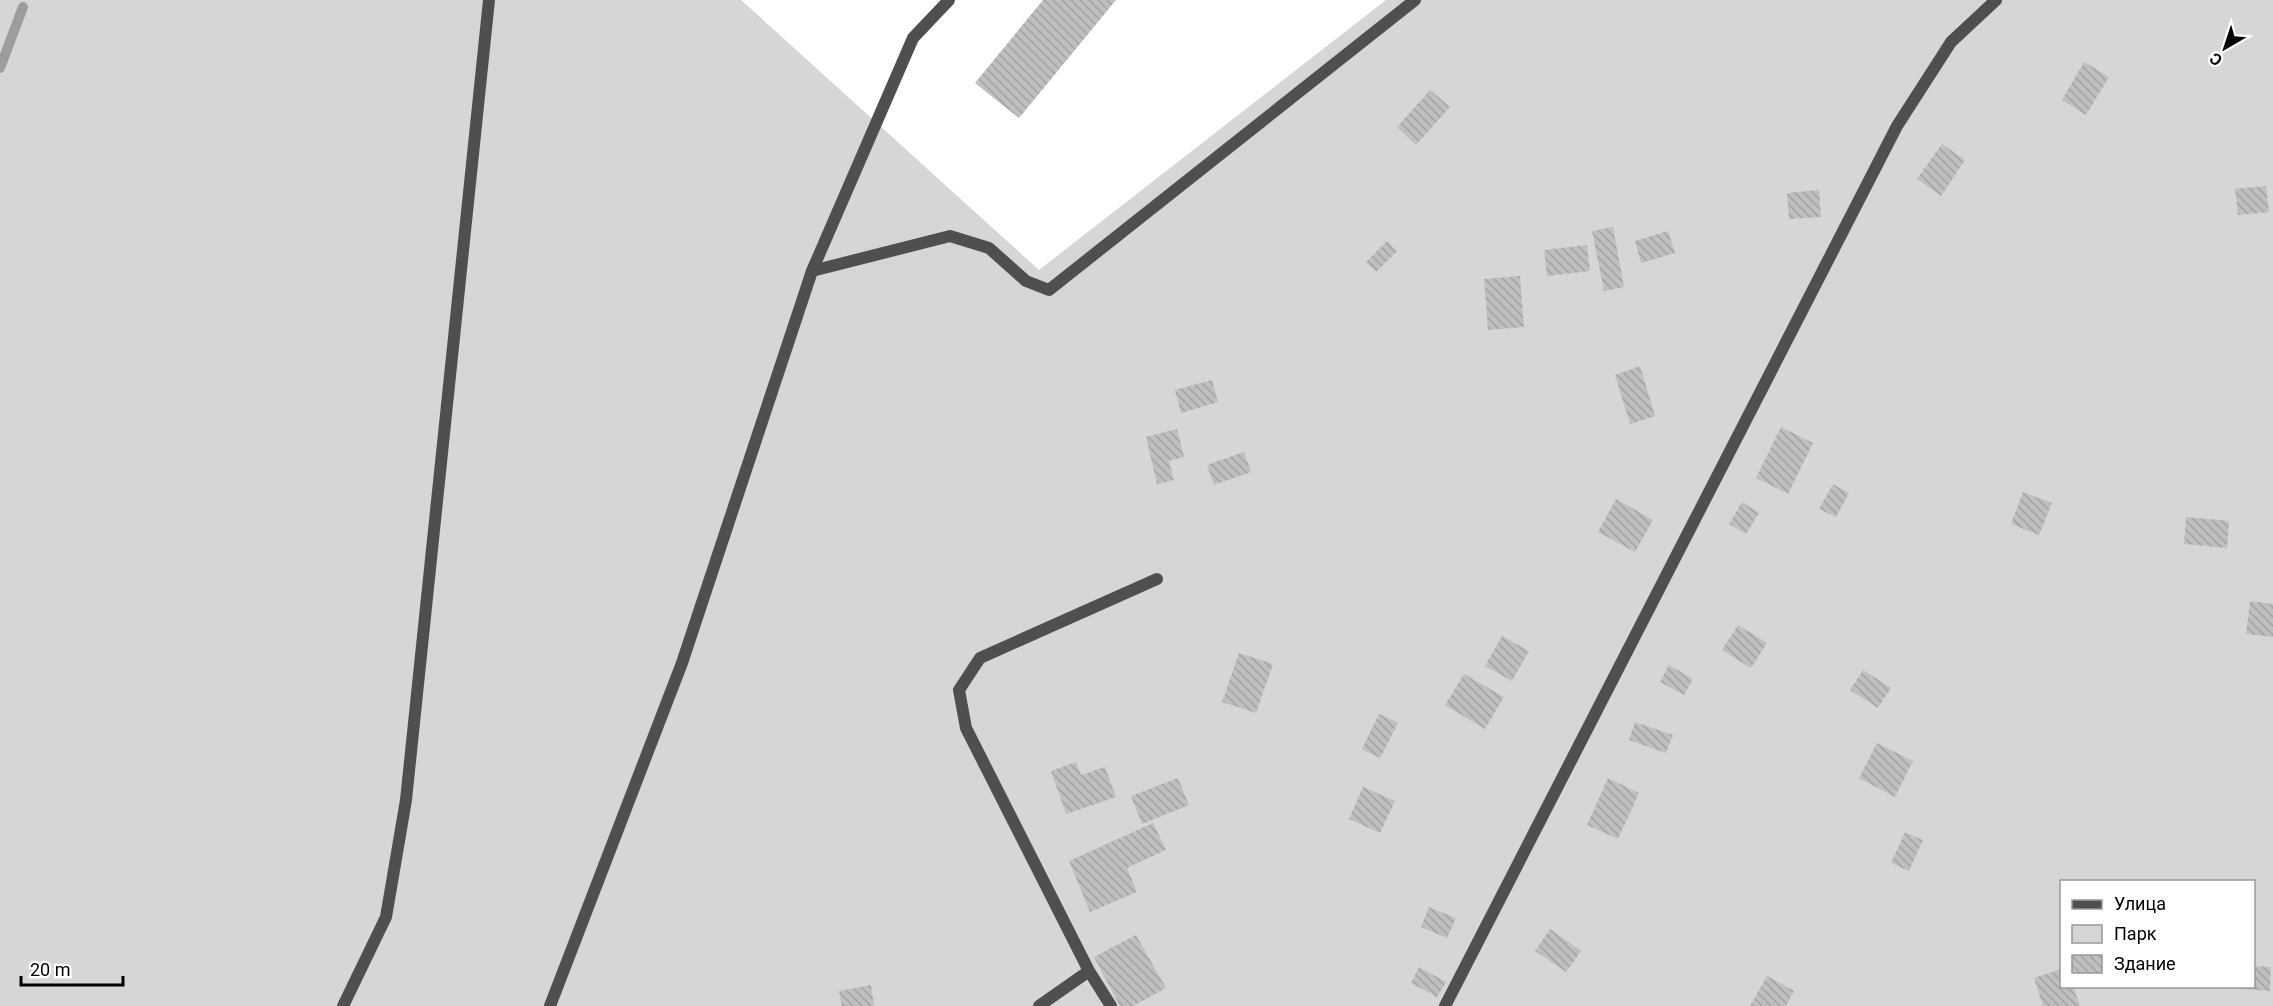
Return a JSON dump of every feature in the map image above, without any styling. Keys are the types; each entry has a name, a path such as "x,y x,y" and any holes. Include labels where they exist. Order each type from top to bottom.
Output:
{"street":[{"path":"343,1006 386,916 406,800 489,0"},
{"path":"550,1006 682,663 812,271 914,38 949,0"},
{"path":"812,271 950,236 989,248 1026,281 1049,290 1415,0"},
{"path":"1445,1006 1897,126 1951,42 1996,0"},
{"path":"1111,1006 1089,971 966,728 959,690 980,657 1157,579"},
{"path":"1040,1006 1089,971"}],"green space":[{"path":"0,0 741,0 1039,270 1386,0 2273,0 2273,1006 0,1006"}],"building":[{"path":"1043,0 1116,0 1019,118 975,83"},
{"path":"2084,62 2109,77 2086,115 2062,100"},
{"path":"1430,90 1450,107 1416,145 1397,127"},
{"path":"1942,144 1965,160 1941,196 1917,179"},
{"path":"2266,186 2269,212 2238,215 2235,189"},
{"path":"1819,190 1821,217 1789,219 1787,193"},
{"path":"1613,227 1624,287 1604,291 1592,231"},
{"path":"1668,231 1675,253 1641,263 1635,241"},
{"path":"1387,241 1397,251 1376,272 1366,262"},
{"path":"1587,245 1590,271 1547,276 1544,250"},
{"path":"1520,276 1524,327 1488,330 1484,279"},
{"path":"1640,366 1655,416 1630,424 1615,375"},
{"path":"1212,380 1218,402 1181,413 1175,390"},
{"path":"1781,427 1813,443 1788,494 1756,478"},
{"path":"1177,429 1184,457 1169,461 1174,480 1157,484 1146,437"},
{"path":"1244,452 1251,472 1214,485 1207,465"},
{"path":"1833,484 1849,493 1836,517 1819,509"},
{"path":"2023,492 2052,503 2039,535 2011,524"},
{"path":"1616,499 1653,520 1635,552 1598,532"},
{"path":"1742,502 1759,513 1746,534 1729,524"},
{"path":"2186,517 2229,521 2227,548 2184,544"},
{"path":"2250,601 2273,604 2273,637 2246,634"},
{"path":"1738,625 1767,643 1751,668 1722,650"},
{"path":"1502,636 1529,651 1512,681 1485,666"},
{"path":"1239,653 1273,664 1256,713 1222,702"},
{"path":"1669,665 1693,679 1684,695 1660,682"},
{"path":"1863,670 1891,688 1878,708 1850,690"},
{"path":"1464,674 1504,697 1485,729 1445,705"},
{"path":"1379,714 1398,723 1380,758 1362,749"},
{"path":"1635,722 1673,735 1666,753 1629,740"},
{"path":"1877,743 1913,761 1895,797 1859,778"},
{"path":"1076,762 1081,775 1105,767 1116,797 1066,814 1051,771"},
{"path":"1178,778 1189,805 1142,824 1131,796"},
{"path":"1608,778 1639,793 1618,839 1587,825"},
{"path":"1363,787 1395,801 1380,833 1349,819"},
{"path":"1153,823 1166,850 1127,868 1137,892 1090,912 1069,861"},
{"path":"1905,832 1923,840 1909,871 1891,863"},
{"path":"1429,907 1456,918 1447,938 1421,927"},
{"path":"1550,929 1581,951 1566,972 1535,951"},
{"path":"1136,935 1166,988 1133,1006 1120,1006 1094,957"},
{"path":"2255,966 2271,967 2270,991 2240,989 2255,988"},
{"path":"1419,967 1446,982 1437,997 1411,983"},
{"path":"2060,970 2060,988 2074,988 2080,1006 2043,1006 2034,978"},
{"path":"1767,976 1794,991 1786,1006 1750,1006"},
{"path":"871,985 874,1006 842,1006 839,991"}],"waterway":[{"path":"0,68 23,7"}]}
